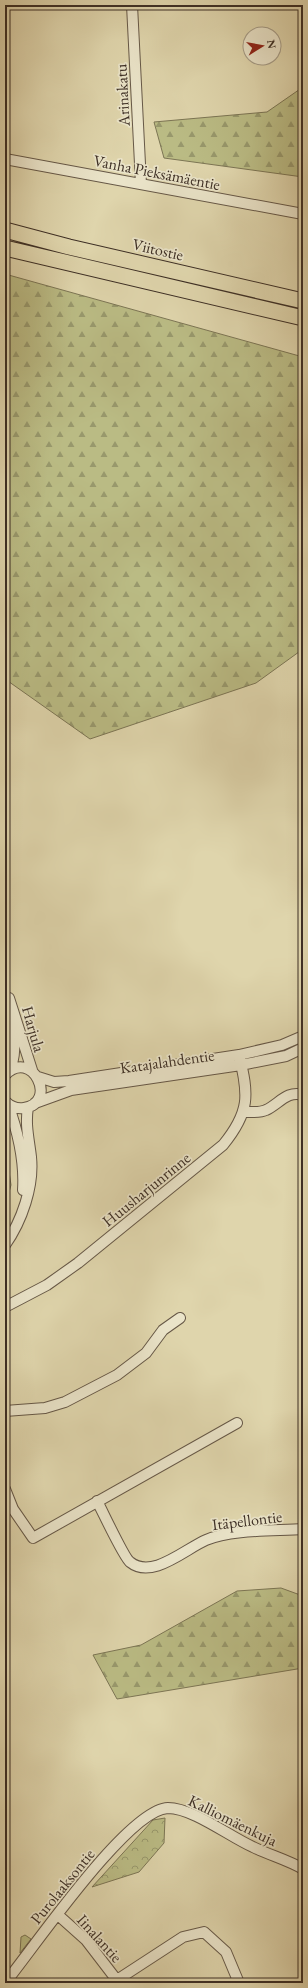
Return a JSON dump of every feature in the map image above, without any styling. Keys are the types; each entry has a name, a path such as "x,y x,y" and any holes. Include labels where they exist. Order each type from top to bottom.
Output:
{"highway":[{"name":"Viitostie","path":"5,230 69,247 303,301"},
{"path":"5,248 303,318"}],"street":[{"name":"Arinakatu","path":"132,5 141,184"},
{"name":"Vanha Pieksämäentie","path":"5,159 303,214"},
{"name":"Harjula","path":"7,1073 14,1062 15,1052 10,998 35,1074"},
{"name":"Katajalahdentie","path":"32,1105 71,1090 240,1060 303,1036"},
{"name":"Katajalahdentie","path":"7,1073 16,1068 24,1068 54,1082 69,1081 240,1060 286,1056 303,1048"},
{"name":"Huusharjunrinne","path":"5,1307 47,1285 78,1263 219,1148 233,1133 244,1112 246,1098 240,1060"},
{"path":"5,1245 18,1221 31,1178 31,1157 26,1118 32,1105 40,1095 41,1086 35,1074"},
{"path":"244,1112 266,1111 287,1096 298,1093 303,1095"},
{"path":"7,1103 15,1108 32,1105"},
{"path":"7,1103 16,1126 22,1152 24,1180 22,1209"},
{"path":"5,1411 45,1408 65,1402 117,1376 146,1353 164,1330 180,1318"},
{"path":"5,1489 13,1509 33,1538 97,1500 237,1423"},
{"name":"Itäpellontie","path":"97,1500 129,1562 142,1569 154,1568 207,1540 223,1535 303,1529"},
{"name":"Kalliomäenkuja","path":"149,1816 167,1808 190,1813 252,1847 303,1869"},
{"name":"Purolaaksontie","path":"5,1983 82,1883 117,1842 149,1816"},
{"name":"Iinalantie","path":"58,1915 86,1940 118,1982"},
{"path":"118,1982 183,1937 204,1932 226,1952 239,1983"}],"green space":[{"path":"303,87 303,177 164,158 154,122 267,112"},
{"path":"5,274 303,357 303,649 256,683 90,739 5,679"},
{"path":"5,1144 11,1185 5,1207"},
{"path":"281,1588 303,1596 303,1668 117,1699 93,1655 141,1645 237,1591"},
{"path":"165,1818 164,1843 139,1872 92,1887 153,1820"},
{"path":"25,1935 31,1939 20,1953 21,1937"}]}
